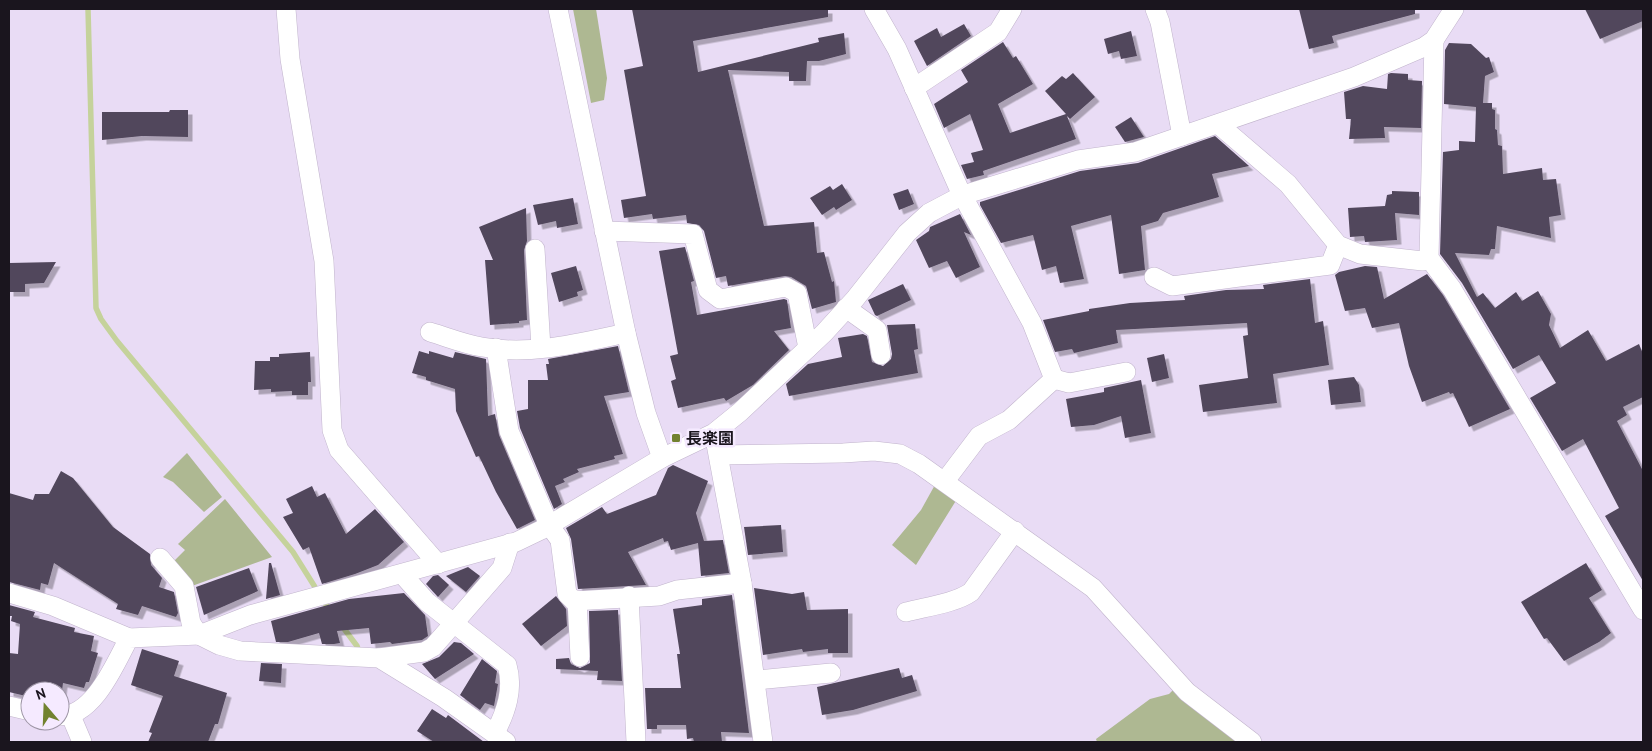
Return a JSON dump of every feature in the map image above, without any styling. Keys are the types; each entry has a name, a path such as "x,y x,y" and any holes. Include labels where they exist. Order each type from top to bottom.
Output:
{"street":[{"path":"286,9 290,58 324,261 332,430 339,450 438,564"},
{"path":"558,9 626,333 646,413 662,458"},
{"path":"874,9 897,49 963,196 1032,323 1054,379"},
{"path":"914,88 998,32 1012,9"},
{"path":"1155,9 1160,22 1182,136"},
{"path":"9,594 54,606 129,638 199,635 250,615 510,543 549,525 662,458 714,433 740,412 808,348 846,308 907,233 929,213 963,196 1078,160 1135,152 1354,77 1408,55 1434,40 1454,9"},
{"path":"1434,40 1429,258 1452,290 1643,610"},
{"path":"1218,124 1288,184 1338,245 1360,254 1423,261 1429,258"},
{"path":"604,231 693,234 708,290 720,299 786,288 797,293 808,348"},
{"path":"1154,277 1172,286 1330,265 1338,245"},
{"path":"536,249 541,348"},
{"path":"846,308 877,330 882,356"},
{"path":"430,332 482,347 496,348 541,348 626,333"},
{"path":"496,348 509,431 549,525 560,540 567,594 574,601 629,596 659,596 677,590 742,583"},
{"path":"1054,379 1069,383 1126,372"},
{"path":"945,482 979,436 1009,420 1054,379"},
{"path":"714,433 742,583 756,680 762,742"},
{"path":"718,455 874,451 900,454 919,464 1093,588 1187,692 1252,742"},
{"path":"906,612 936,603 961,599 971,592 1015,531"},
{"path":"160,558 184,586 191,623 199,635 219,645 240,651 379,658 424,652 433,647 502,568 510,543"},
{"path":"379,658 444,698 500,738 510,689 507,665 427,602 402,574"},
{"path":"629,596 636,742"},
{"path":"577,600 580,657"},
{"path":"70,715 83,710 92,699 114,668 129,638"},
{"path":"756,680 831,673"},
{"path":"70,722 82,742"}],"green space":[{"path":"573,9 596,9 607,78 604,100 591,103"},
{"path":"187,453 222,497 204,512 173,482 163,477"},
{"path":"936,483 957,499 916,565 892,545 921,510"},
{"path":"225,499 272,557 192,586 173,562 185,550 178,544"},
{"path":"1175,688 1242,742 1097,742 1096,739 1150,699 1169,694"}],"building":[{"path":"632,9 828,9 828,17 693,41 698,72 819,42 818,38 844,33 846,54 819,61 807,61 806,81 789,81 789,72 728,70 764,226 814,222 817,253 824,252 832,282 834,281 836,302 812,309 806,286 791,277 785,276 728,286 726,276 716,278 704,231 699,225 687,223 686,215 653,219 652,214 624,218 621,200 646,196 624,70 643,66"},
{"path":"1299,9 1415,9 1415,14 1332,36 1334,43 1309,49"},
{"path":"1585,9 1643,9 1643,21 1600,39"},
{"path":"964,24 971,36 927,66 914,41 937,28 941,37"},
{"path":"1131,31 1137,56 1121,59 1119,51 1108,54 1104,39"},
{"path":"1003,42 1013,58 1016,56 1033,84 998,104 1010,133 1066,114 1045,91 1062,76 1066,79 1073,73 1095,97 1070,119 1067,116 1076,139 983,171 984,175 967,179 961,165 974,162 971,153 983,150 970,114 944,128 934,104 968,82 961,70"},
{"path":"1449,43 1471,44 1486,58 1489,57 1494,72 1485,76 1483,103 1492,103 1492,109 1495,110 1495,129 1497,130 1498,145 1502,146 1503,174 1542,168 1543,180 1556,179 1561,215 1549,217 1551,238 1497,226 1495,249 1491,249 1489,255 1455,253 1477,297 1483,293 1495,308 1516,292 1522,301 1538,291 1551,314 1549,325 1560,348 1588,330 1606,361 1639,344 1643,354 1643,397 1623,407 1627,415 1617,421 1643,471 1643,581 1605,516 1619,508 1583,439 1562,451 1530,398 1556,383 1539,355 1513,369 1462,283 1440,254 1443,152 1459,150 1459,141 1475,142 1476,107 1444,104 1445,50"},
{"path":"1388,74 1408,74 1408,80 1422,81 1421,128 1384,127 1385,138 1349,139 1351,119 1346,119 1344,92 1363,86 1387,89"},
{"path":"170,110 188,110 188,137 142,136 102,140 102,112 169,112"},
{"path":"1131,117 1144,137 1125,142 1115,127"},
{"path":"1215,136 1249,166 1212,174 1219,197 1163,213 1158,221 1141,226 1145,270 1119,274 1111,215 1071,226 1084,279 1060,283 1056,266 1042,270 1033,235 1001,243 980,205 980,202 1080,171 1138,163"},
{"path":"842,184 852,200 836,210 834,207 822,215 810,198 830,186 833,190"},
{"path":"908,189 914,204 899,210 893,194"},
{"path":"1392,191 1419,192 1419,215 1395,213 1397,240 1365,242 1364,236 1350,237 1348,208 1385,206 1387,195 1392,194"},
{"path":"573,198 578,224 557,228 556,221 538,225 533,205"},
{"path":"526,208 527,241 524,250 527,320 519,321 519,323 490,325 485,260 493,260 479,227"},
{"path":"960,214 971,235 964,232 980,267 956,278 947,261 929,268 916,240 929,231 930,227"},
{"path":"685,247 694,281 691,282 697,315 784,299 787,300 791,328 774,331 789,350 753,385 726,401 724,398 678,408 671,381 676,379 670,356 678,354 659,251"},
{"path":"56,262 44,283 25,284 25,292 9,292 9,263"},
{"path":"576,266 583,290 577,292 578,296 559,302 551,273"},
{"path":"1365,266 1377,267 1384,299 1427,274 1443,295 1510,409 1469,427 1453,393 1450,394 1449,392 1422,402 1409,366 1399,323 1372,328 1365,308 1345,311 1335,275 1339,272"},
{"path":"1310,279 1315,323 1323,321 1329,365 1273,374 1277,403 1203,412 1199,385 1248,378 1243,336 1248,335 1247,323 1116,330 1118,343 1074,353 1072,349 1055,352 1043,320 1089,311 1089,309 1130,303 1185,300 1184,296 1226,290 1264,289 1263,285"},
{"path":"903,284 911,300 877,316 875,315 868,300"},
{"path":"915,324 918,349 914,350 918,373 789,396 786,384 808,364 842,357 838,338 863,334 867,336 872,362 883,366 891,359 892,354 887,325"},
{"path":"618,346 629,392 604,396 623,454 614,456 615,459 577,469 579,472 563,479 565,482 555,486 562,504 554,509 520,428 517,411 528,409 528,380 548,380 546,364 549,364 548,359"},
{"path":"419,351 429,354 429,351 453,358 455,352 486,359 488,416 495,414 499,435 535,520 517,529 496,492 479,456 476,457 456,411 455,389 426,380 426,377 412,373"},
{"path":"310,352 311,382 308,382 308,395 292,395 292,391 271,392 271,389 254,390 255,361 270,361 270,357 279,357 279,354"},
{"path":"1164,354 1169,378 1152,382 1147,358"},
{"path":"1354,377 1359,385 1361,402 1331,405 1328,380"},
{"path":"1141,380 1151,433 1125,438 1121,416 1094,425 1071,427 1066,399 1104,392 1104,388"},
{"path":"673,465 708,481 696,513 704,541 723,540 729,573 701,576 698,543 671,550 668,541 664,542 663,538 628,552 646,585 578,589 571,539 566,528 602,507 607,514 656,495 668,468"},
{"path":"61,471 73,478 113,527 150,554 151,565 162,578 159,587 174,592 178,613 176,617 142,606 138,615 116,609 118,604 54,563 48,585 41,583 40,590 9,582 9,493 33,500 35,494 49,494"},
{"path":"312,486 317,497 325,493 346,534 375,509 404,542 378,565 322,584 309,547 303,550 283,517 293,513 286,499"},
{"path":"781,525 783,552 748,555 744,527"},
{"path":"269,563 271,563 280,595 266,599"},
{"path":"1586,563 1602,590 1589,598 1611,633 1599,642 1564,661 1547,638 1544,639 1521,602"},
{"path":"468,567 480,576 466,592 446,576"},
{"path":"249,568 258,591 204,615 196,587"},
{"path":"438,575 449,585 438,597 426,584 433,576"},
{"path":"754,588 792,594 804,592 807,610 848,609 848,653 828,653 828,649 803,652 802,649 763,655"},
{"path":"404,593 425,615 428,636 422,640 392,644 390,642 371,644 369,628 337,631 340,643 334,644 322,644 319,633 288,642 276,642 271,621 349,599"},
{"path":"732,595 749,733 721,732 722,742 694,742 693,738 687,739 686,725 657,725 657,729 647,729 645,688 681,688 677,654 680,654 673,609 702,605 702,599"},
{"path":"556,596 566,609 567,626 541,646 522,624"},
{"path":"9,605 35,612 33,617 75,628 74,632 94,636 91,651 98,653 89,682 86,682 84,688 70,685 70,681 20,681 20,695 9,692 9,653 18,654 20,624 11,621 12,616 9,616"},
{"path":"618,610 622,681 597,680 598,671 556,669 556,659 569,658 571,664 580,668 590,663 589,611"},
{"path":"454,642 461,643 474,654 435,679 422,664 439,657"},
{"path":"142,649 179,661 174,676 227,693 218,724 215,724 208,742 148,742 152,733 149,732 163,696 131,685"},
{"path":"482,659 497,671 495,683 498,684 494,706 485,703 480,710 460,695"},
{"path":"261,663 282,664 281,683 259,681"},
{"path":"899,668 902,678 912,675 917,691 853,710 822,715 817,687"},
{"path":"432,709 446,718 448,715 484,742 434,742 417,731"}],"waterway":[{"path":"88,9 96,308 101,319 117,341 293,552 330,611"},
{"path":"342,626 357,646 360,654"}],"place":[{"name":"長楽園","path":"676,438"}]}
